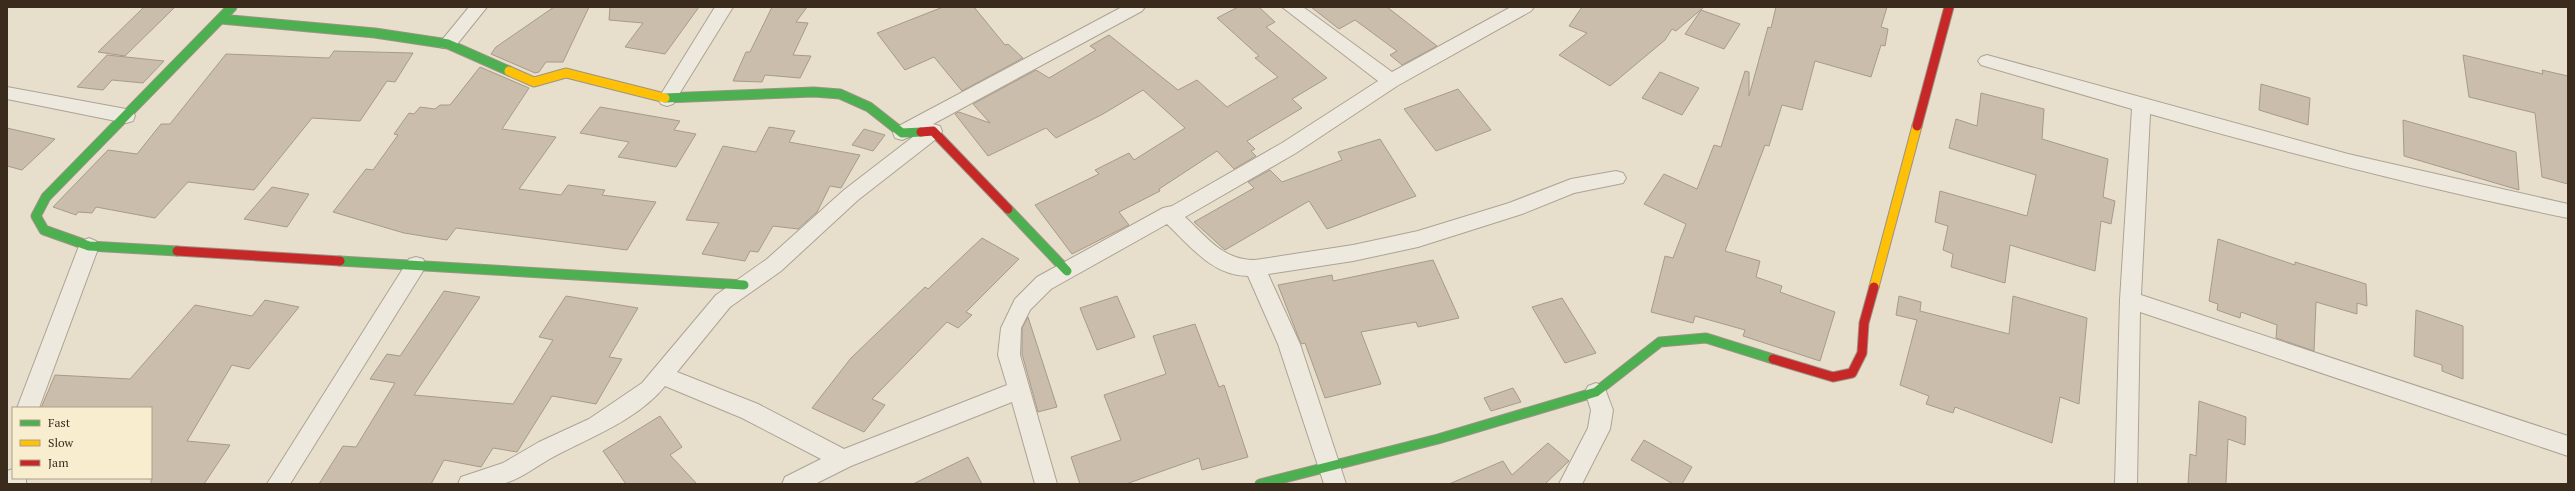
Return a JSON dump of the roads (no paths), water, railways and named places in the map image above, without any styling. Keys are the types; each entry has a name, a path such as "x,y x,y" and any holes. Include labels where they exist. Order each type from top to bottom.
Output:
{"street":[{"path":"232,7 46,197 36,216 44,230 90,246 744,285"},
{"path":"448,44 478,7"},
{"path":"667,99 724,7"},
{"path":"902,133 1136,7"},
{"path":"1291,7 1391,82"},
{"path":"1171,216 1289,148 1391,82 1525,7"},
{"path":"1260,484 1332,476 1438,439 1596,392 1660,342 1706,338 1833,377 1852,373 1862,353 1864,323 1949,7"},
{"path":"221,19 375,33 448,44 534,82 566,73 667,99 814,92 840,94 869,107 902,133 933,131"},
{"path":"1987,61 2316,155 2462,190 2568,211"},
{"path":"7,93 126,116"},
{"path":"2126,484 2130,300 2141,105"},
{"path":"933,131 1066,271"},
{"path":"469,484 510,471 547,449 597,426 650,389 722,301 774,266 851,195 933,131"},
{"path":"1046,484 1009,354 1011,328 1022,305 1044,283 1170,213 1171,216 1218,260 1239,268 1255,268 1353,253 1418,239 1509,211 1571,186 1616,178"},
{"path":"28,407 90,246"},
{"path":"278,484 416,265"},
{"path":"1255,268 1289,344 1332,476"},
{"path":"2130,300 2568,446"},
{"path":"662,375 750,411 843,459"},
{"path":"793,484 843,459 1020,390"},
{"path":"1570,484 1599,429 1602,410 1596,392"}]}
